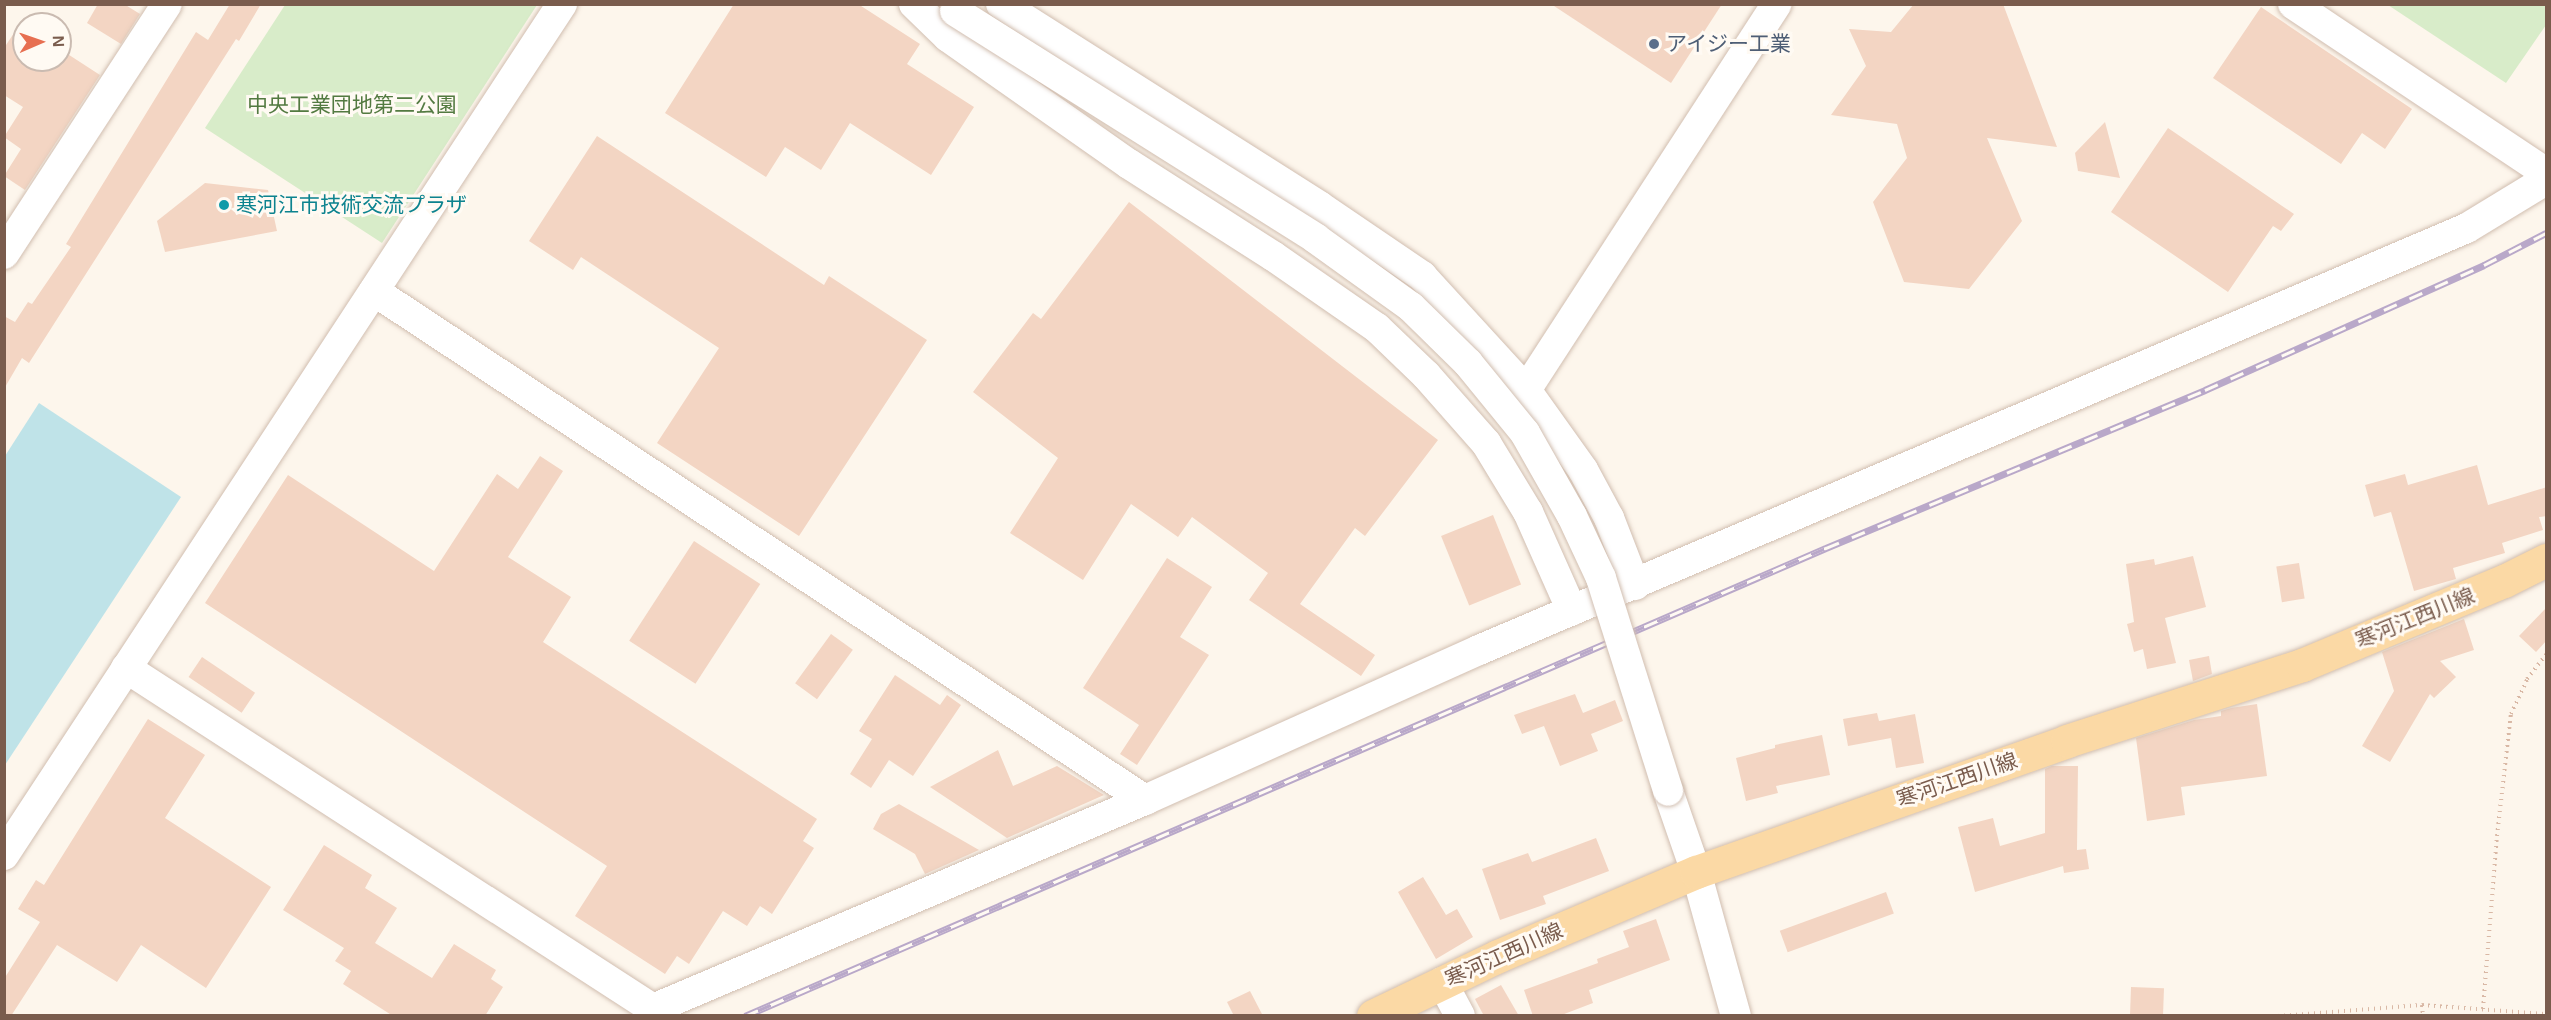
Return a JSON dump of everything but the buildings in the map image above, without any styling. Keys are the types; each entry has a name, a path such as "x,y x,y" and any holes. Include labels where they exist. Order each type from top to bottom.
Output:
{"main road":[{"name":"寒河江西川線","path":"1373,1016 1498,956 1696,872 2067,741 2302,664 2504,581 2547,560"}],"street":[{"path":"4,254 167,4"},
{"path":"4,855 562,4"},
{"path":"914,4 948,37 967,51 1129,164 1273,256 1377,328 1426,375 1486,443 1528,512 1572,611"},
{"path":"1001,4 1319,206 1422,276 1526,390 1583,470 1609,518 1635,585"},
{"path":"1526,390 1777,4"},
{"path":"2293,4 2547,173"},
{"path":"950,8 1315,238 1411,307 1468,363 1525,433 1572,516 1601,578 1696,872 1736,1016"},
{"path":"126,668 653,1009 1145,800 1572,611 2467,228 2547,180"},
{"path":"374,291 1145,800"},
{"path":"1442,982 1460,1016"}],"path":[{"path":"2483,1009 2496,836 2511,714 2527,679 2547,655"},
{"path":"2422,1005 2423,1016"},
{"path":"2278,1016 2422,1005 2547,1014"}],"green space":[{"name":"中央工業団地第二公園","path":"285,5 537,5 382,243 205,128"},
{"path":"2388,5 2546,5 2546,25 2506,83"}],"water":[{"path":"39,403 181,497 5,765 5,456"}],"railway":[{"path":"745,1016 1826,548 2205,390 2484,265 2546,233"}],"place":[{"name":"アイジー工業","path":"1654,44"},
{"name":"寒河江市技術交流プラザ","path":"224,205"}]}
